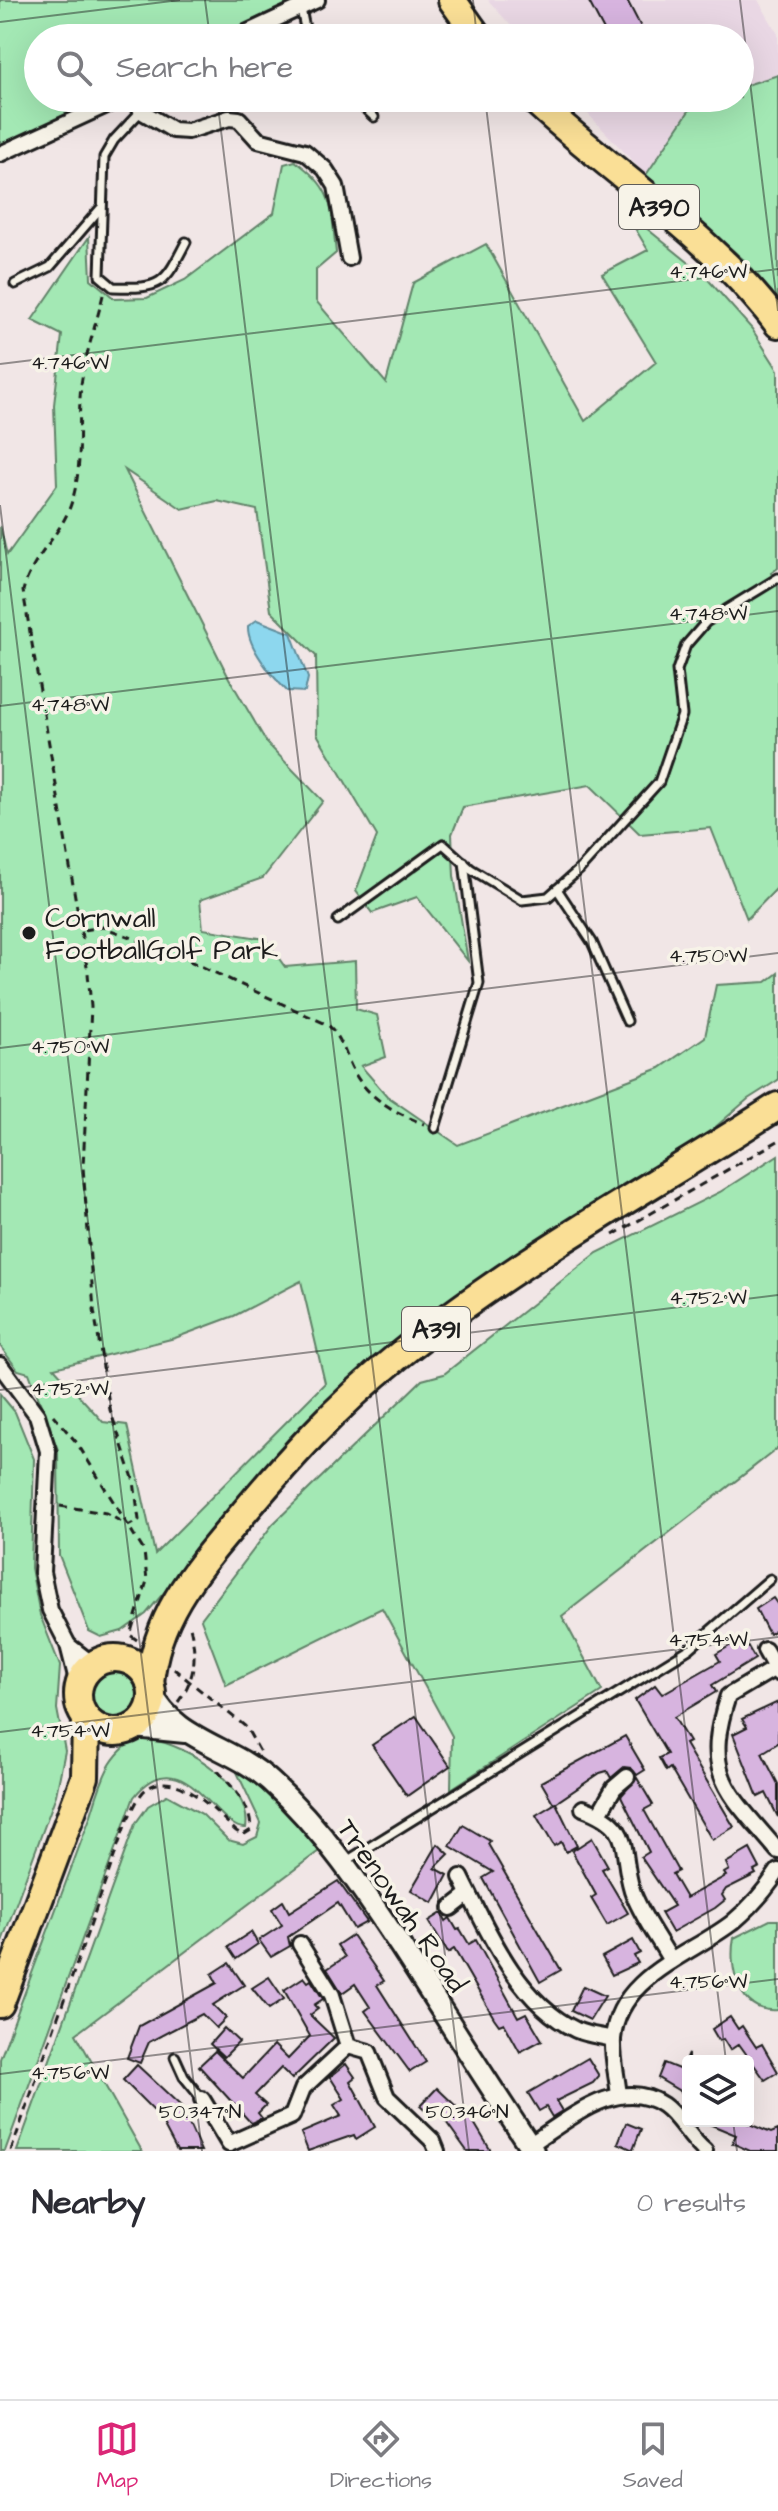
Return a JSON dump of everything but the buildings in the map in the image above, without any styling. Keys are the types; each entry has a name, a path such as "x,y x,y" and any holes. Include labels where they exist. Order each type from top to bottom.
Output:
{"highway":[{"path":"452,0 469,24"},
{"name":"A390","path":"548,112 701,243 742,282 778,324"},
{"name":"A391","path":"151,1688 146,1648 202,1562 288,1459 397,1357 511,1275 778,1106"},
{"path":"0,2004 85,1777 86,1718 78,1701 83,1676 100,1661 146,1648"},
{"path":"85,1777 148,1712 151,1688 143,1671 132,1662 118,1658 100,1661"},
{"path":"86,1718 102,1730 131,1728"}],"street":[{"path":"264,24 317,0"},
{"path":"0,154 92,112"},
{"path":"150,112 173,130 188,131 229,118 239,119 258,140 305,152 325,169 336,186 349,258"},
{"path":"0,1365 37,1415 48,1451 42,1572 50,1610 68,1645 79,1688"},
{"path":"68,1645 87,1660 100,1661"},
{"path":"765,1650 776,1670 728,1696 715,1756 728,1792 778,1851"},
{"name":"Trenowah Road","path":"151,1688 167,1716 185,1732 231,1753 268,1778 305,1814 343,1863 531,2148"},
{"name":"Trenowah Road","path":"131,1728 185,1732"},
{"path":"599,1814 614,1788 627,1777"},
{"path":"583,1808 617,1826 626,1845 632,1891 671,1961"},
{"path":"619,2095 613,2039 622,2011 641,1984 732,1922 765,1891 778,1871"},
{"path":"461,1877 523,1987 548,2013 579,2032 613,2039"},
{"path":"451,1908 469,1894"},
{"path":"300,1944 332,1995 348,2046"},
{"path":"202,2099 229,2147 292,2116 303,2088 348,2046"},
{"path":"348,2046 369,2052 387,2097 433,2141 437,2151"},
{"path":"531,2148 596,2103 619,2095 640,2097 663,2105 705,2151"}],"lane":[{"path":"300,7 304,24"},
{"path":"134,112 104,157 100,276 113,287 158,285 168,278 186,242"},
{"path":"369,112 374,117"},
{"path":"15,284 50,267 100,209"},
{"path":"338,920 443,844 464,862 522,900 548,897 659,782 682,715 677,670 686,645 706,622 778,578"},
{"path":"435,1128 479,983 464,862"},
{"path":"557,889 592,942 627,1021"},
{"path":"343,1863 689,1649 770,1579"},
{"path":"175,2057 184,2077 202,2099"}],"path":[{"path":"107,282 82,381 78,475 72,502 62,526 41,552 26,578 23,591 82,930 91,1007 83,1167 86,1218 94,1310 110,1410 123,1440 139,1505 139,1520 128,1526"},
{"path":"82,930 103,927 168,951 328,1025 335,1031 354,1072 376,1098 394,1113 435,1128"},
{"path":"604,1239 778,1141"},
{"path":"29,1404 56,1416 77,1443 144,1551 147,1581 130,1635 246,1727 266,1762 268,1778"},
{"path":"47,1504 106,1513 128,1526"},
{"path":"167,1716 192,1683 195,1656 187,1616"},
{"path":"11,2151 127,1820 144,1792 159,1784 184,1787 236,1831 243,1835 251,1830 251,1816 245,1805 214,1767"}],"shaded area":[{"path":"488,0 758,0 778,34 778,75 754,83 754,24 509,24"},
{"path":"586,112 692,112 646,175"}],"green space":[{"path":"0,0 307,0 262,24 24,24 24,112 92,112 0,154"},
{"path":"778,75 778,300 745,261 646,175 688,112 754,112 754,83"},
{"path":"295,161 308,171 318,181 329,201 336,253 316,270 316,301 386,383 413,283 486,244 585,421 656,362 602,274 648,250 624,210 704,275 752,329 778,370 778,568 771,573 778,586 778,887 747,919 711,828 640,834 590,785 463,807 452,834 454,876 468,961 417,897 372,913 356,891 377,836 317,734 316,656 271,611 257,510 217,501 182,509 125,470 229,678 267,743 323,801 263,878 200,900 203,929 265,939 285,967 355,961 356,1009 377,1015 386,1057 361,1066 387,1096 458,1145 660,1068 705,1037 716,985 766,982 778,973 778,1080 748,1099 698,1142 274,1461 146,1614 122,1631 101,1637 89,1631 59,1555 58,1450 29,1373 18,1370 0,1346 0,526 7,555 57,485 54,405 62,335 32,320 89,237 91,279 115,299 147,298 185,280 274,213 284,164","holes":["301,1281 325,1383 155,1554 127,1425 103,1422 54,1368 175,1338 234,1316"]},
{"path":"778,1155 778,1448 562,1616 602,1691 451,1789 452,1736 382,1608 226,1685 201,1619 273,1524 422,1380 444,1374 597,1253 720,1192"},
{"path":"0,1394 15,1412 34,1459 31,1568 40,1615 60,1666 57,1709 65,1751 56,1795 0,1947"},
{"path":"114,1673 131,1680 138,1697 131,1714 114,1721 97,1714 90,1697 97,1680"},
{"path":"150,1734 151,1740 165,1743 198,1759 228,1783 239,1797 245,1812 246,1828 235,1825 183,1781 168,1776 152,1781 134,1797 5,2151 0,2151 0,2059 103,1778 123,1748"},
{"path":"235,1768 271,1793 319,1851 76,2034 142,2151 17,2151 135,1824 148,1806 167,1795 202,1814 228,1840 243,1844 257,1837 261,1823"},
{"path":"770,1920 778,1920 778,2010 754,2005 745,1997 739,1987 733,1962 734,1938"}],"water":[{"path":"257,620 291,633 308,678 305,692 287,691 262,661 252,643 248,626"}],"place":[{"name":"Cornwall FootballGolf Park","path":"29,933"}]}
